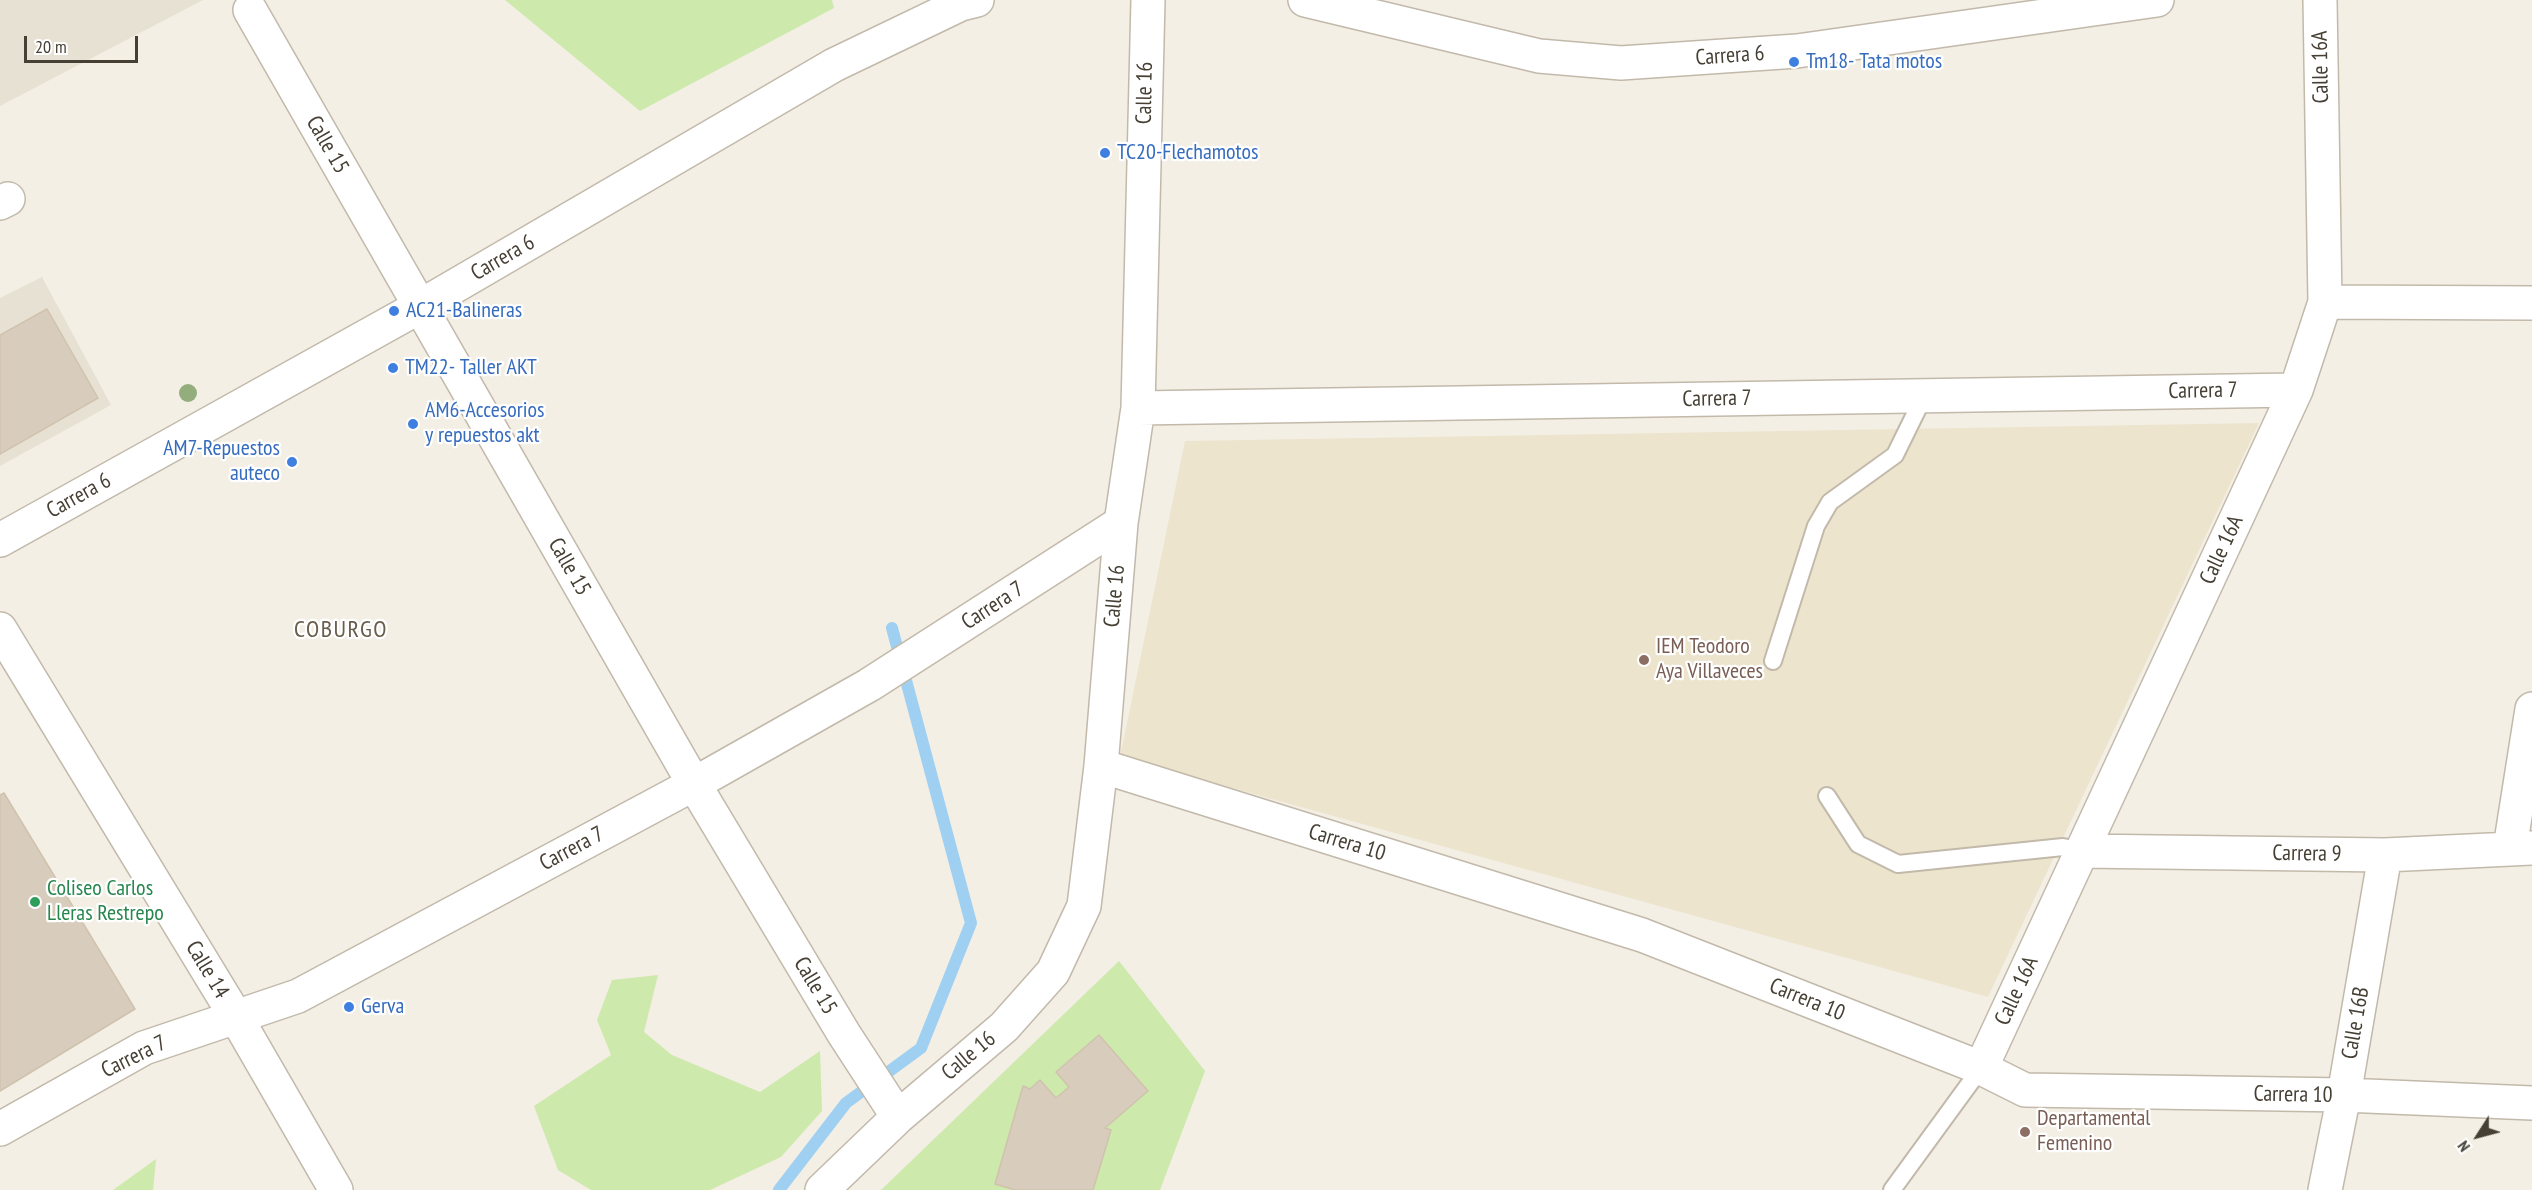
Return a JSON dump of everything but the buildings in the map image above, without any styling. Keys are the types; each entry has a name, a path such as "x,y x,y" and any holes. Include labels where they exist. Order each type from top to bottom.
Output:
{"street":[{"name":"Calle 16","path":"822,1190 894,1111 1004,1027 1053,972 1084,906 1101,766 1121,523 1138,408 1148,0"},
{"name":"Carrera 6","path":"1305,0 1539,56 1621,63 1797,51 2157,0"},
{"name":"Calle 16A","path":"1981,1068 2296,390 2325,302 2320,0"},
{"name":"Carrera 6","path":"0,540 419,307 834,65 966,1"},
{"name":"Calle 15","path":"250,10 694,784 844,1034 894,1111"},
{"path":"2325,302 2532,303"},
{"name":"Carrera 7","path":"1138,408 2296,390"},
{"name":"Carrera 7","path":"0,1129 144,1048 298,996 694,784 869,685 1121,523"},
{"name":"Calle 14","path":"0,629 236,1017 336,1190"},
{"path":"2521,848 2532,709"},
{"name":"Carrera 10","path":"1101,766 1642,935 1981,1068 2025,1090 2344,1095 2532,1103"},
{"name":"Carrera 9","path":"2082,850 2385,855 2521,848"},
{"name":"Calle 16B","path":"2325,1190 2344,1095 2385,855"}],"lane":[{"path":"1773,662 1816,526 1830,502 1895,455 1924,396"},
{"path":"1827,796 1858,844 1898,864 2063,848 2082,850"},
{"path":"1893,1190 1981,1068"}],"shaded area":[{"path":"0,0 203,0 0,106"},
{"path":"42,277 111,405 0,466 0,298"},
{"name":"IEM Teodoro Aya Villaveces","path":"2259,423 1988,997 1120,757 1185,441"}],"green space":[{"path":"505,0 832,0 834,8 640,111"},
{"path":"1119,961 1205,1071 1160,1190 881,1190"},
{"path":"658,975 644,1032 672,1055 760,1092 820,1051 822,1111 781,1157 710,1190 591,1190 558,1170 534,1106 611,1055 597,1020 612,980"},
{"path":"156,1159 153,1190 113,1190"}],"waterway":[{"path":"779,1190 846,1103 921,1048 971,923 892,628"}],"place":[{"name":"Tm18- Tata motos","path":"1794,62"},
{"name":"TC20-Flechamotos","path":"1105,153"},
{"name":"AC21-Balineras","path":"394,311"},
{"name":"TM22- Taller AKT","path":"393,368"},
{"name":"AM6-Accesorios y repuestos akt","path":"413,424"},
{"name":"AM7-Repuestos auteco","path":"292,462"},
{"name":"IEM Teodoro Aya Villaveces","path":"1644,660"},
{"name":"Coliseo Carlos Lleras Restrepo","path":"35,902"},
{"name":"Gerva","path":"349,1007"},
{"name":"Departamental Femenino","path":"2025,1132"}],"district":[{"name":"COBURGO","path":"341,630"}]}
